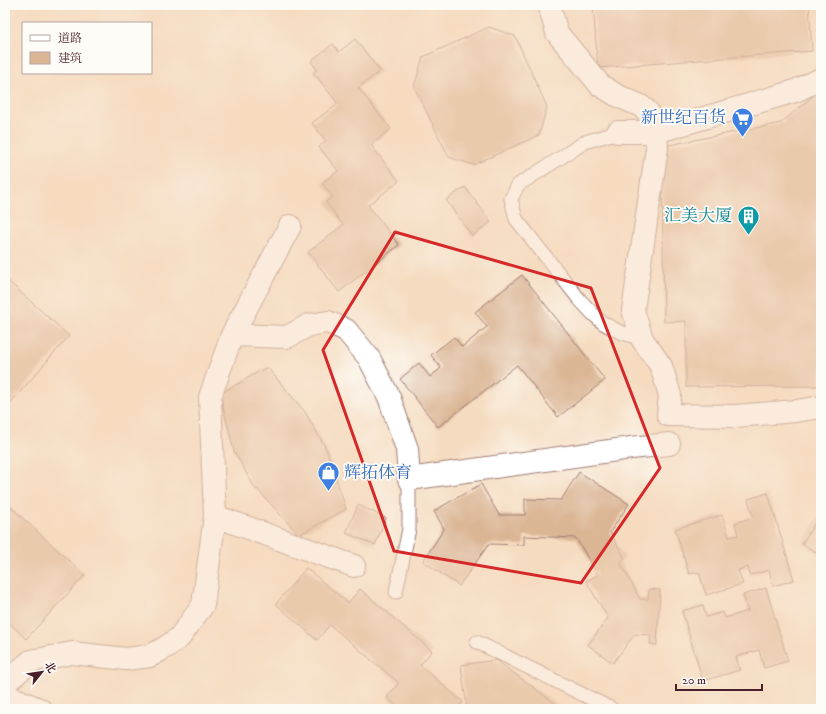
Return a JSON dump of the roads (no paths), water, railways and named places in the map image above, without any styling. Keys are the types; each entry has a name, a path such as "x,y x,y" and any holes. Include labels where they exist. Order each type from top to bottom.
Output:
{"street":[{"path":"549,5 557,33 589,73 600,85 616,95 641,106 648,112 656,132 657,148 633,310 642,339 661,366 670,395 668,415 735,416 796,411 821,407"},
{"path":"618,132 656,132 795,91 821,79"},
{"path":"5,683 31,661 72,653 126,659 150,656 179,638 203,605 215,516 210,396 232,335 290,226"},
{"path":"232,335 287,337 309,325 328,322 346,330 369,358 389,397 407,449 409,479 669,444"},
{"path":"215,516 354,566"}],"lane":[{"path":"618,132 585,142 518,185 512,199 516,219 579,299 603,322 620,332 642,339"},
{"path":"396,592 409,529 409,479"},
{"path":"477,642 612,709"},
{"path":"9,695 42,705 47,709"}],"place":[{"name":"新世纪百货","path":"742,138"},
{"name":"汇美大厦","path":"748,236"},
{"name":"辉拓体育","path":"329,492"}]}
